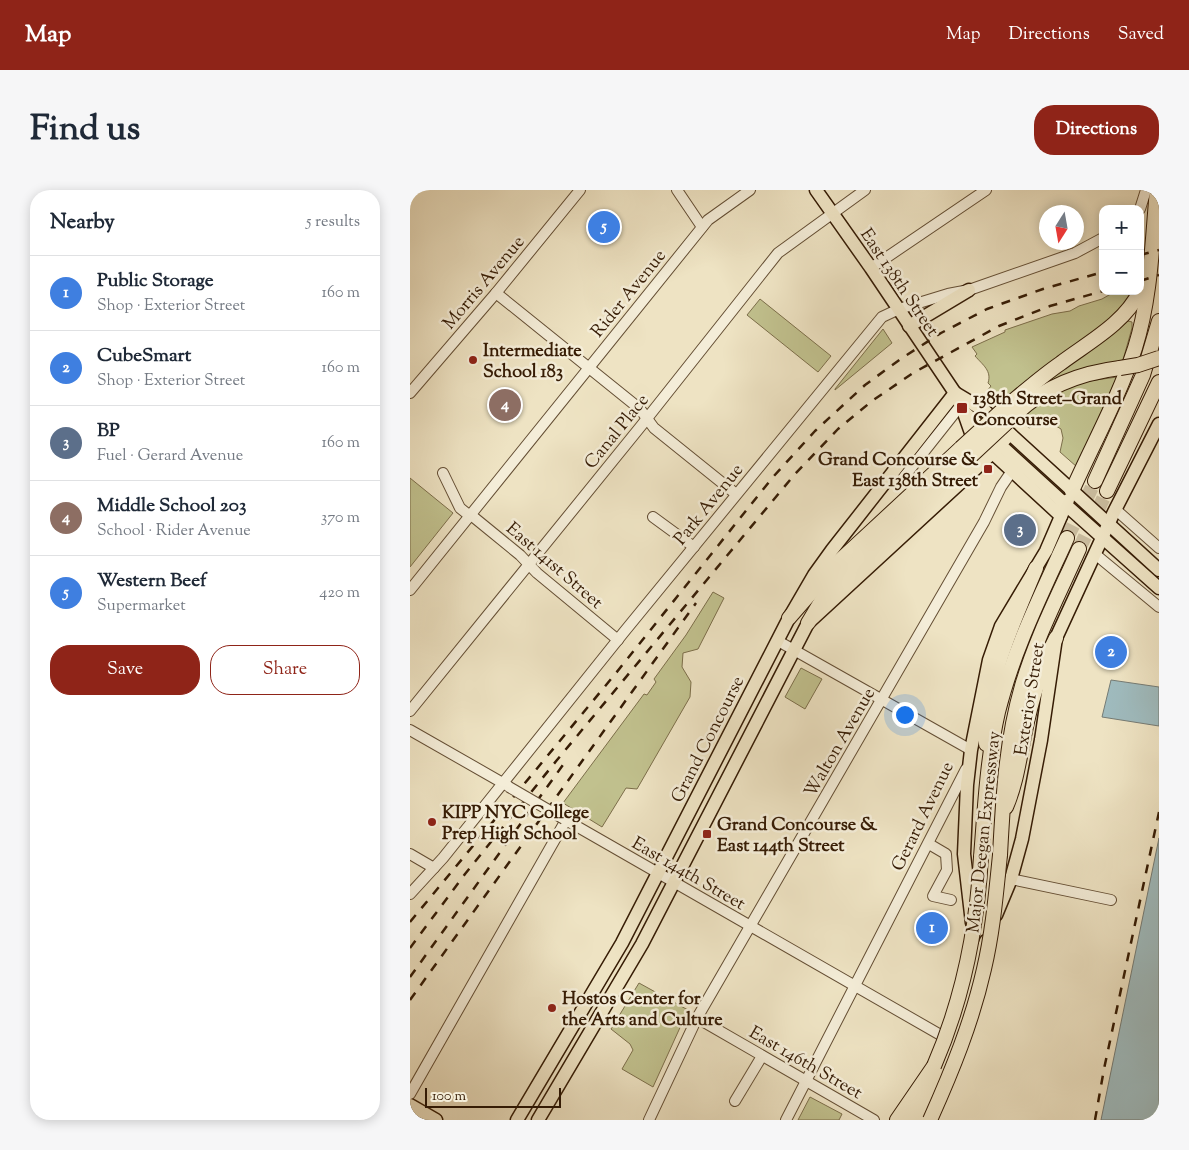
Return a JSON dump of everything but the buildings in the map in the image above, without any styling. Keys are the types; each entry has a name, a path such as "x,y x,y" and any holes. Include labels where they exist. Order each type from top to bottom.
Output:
{"highway":[{"path":"1072,491 1120,387 1135,349 1147,295 1157,190"},
{"path":"1144,277 1151,253"},
{"path":"789,618 836,564 1012,410 1036,381 1120,318 1138,295"},
{"path":"1095,481 1143,375 1159,321"},
{"path":"1012,410 1064,382 1093,373 1138,365 1159,358"},
{"path":"1107,492 1159,382"},
{"path":"808,622 823,598 845,572 965,452"},
{"name":"Major Deegan Expressway","path":"910,1120 951,1022 969,957 977,908 987,775 999,711 1024,631 1067,538"},
{"name":"Major Deegan Expressway","path":"930,1120 961,1047 981,984 994,915 1006,766 1021,688 1040,635 1080,550"},
{"path":"987,775 986,726 994,682 1014,621 1036,568"},
{"path":"1002,817 1014,788 1025,730 1037,682 1056,638"},
{"path":"897,1120 934,1066"}],"main road":[{"name":"East 138th Street","path":"816,190 955,393 962,408 996,449 1064,511 1102,537 1159,588"},
{"path":"909,326 969,290"},
{"name":"East 138th Street","path":"955,393 985,410 1159,570"},
{"name":"Grand Concourse","path":"517,1120 615,956 789,618 814,575 955,393"},
{"name":"Exterior Street","path":"893,1120 959,1028 976,963 1011,879 1022,839 1041,740 1056,638 1115,509 1159,424"},
{"name":"Grand Concourse","path":"538,1120 622,979 674,883 808,622 1010,434"},
{"name":"Gerard Avenue","path":"971,750 986,674 996,638 1011,608 1046,551 1072,491"},
{"name":"Exterior Street","path":"971,750 967,785 964,854 976,963"},
{"path":"972,929 978,934 986,934 990,931"},
{"name":"Exterior Street","path":"920,1120 951,1041"},
{"path":"410,1105 436,1120"}],"street":[{"name":"Morris Avenue","path":"410,393 496,293 580,190"},
{"path":"677,190 702,227"},
{"name":"Rider Avenue","path":"410,590 702,227 715,214 750,190"},
{"name":"Canal Place","path":"410,711 778,253 865,190"},
{"path":"871,268 986,190"},
{"path":"1141,205 1146,190"},
{"name":"Park Avenue","path":"410,894 506,785 618,640 876,322 886,314 898,309 948,294 969,290 1075,254 1099,240"},
{"path":"496,293 640,409 654,428 736,494"},
{"path":"900,482 962,408"},
{"name":"Walton Avenue","path":"649,1120 697,1018 984,522 1001,487 1015,467"},
{"name":"East 141st Street","path":"443,473 460,508 618,640"},
{"path":"1115,509 1159,548"},
{"path":"653,517 694,547"},
{"path":"1095,554 1159,607"},
{"path":"778,641 971,750"},
{"name":"East 144th Street","path":"410,730 951,1041"},
{"name":"Gerard Avenue","path":"786,1120 963,778 971,750"},
{"path":"410,1094 565,819"},
{"path":"929,844 946,854 947,870 933,896 951,900"},
{"path":"410,854 434,868"},
{"path":"1011,879 1111,900"},
{"name":"East 146th Street","path":"697,1018 874,1120"},
{"path":"735,1102 762,1056"}],"green space":[{"path":"1109,295 1131,295 1117,315 1001,404 987,391 991,386 988,383 988,372 975,356 977,354 972,347 1005,332 1005,330 1052,314 1070,311 1079,306"},
{"path":"760,299 831,356 818,372 747,315"},
{"path":"1128,321 1132,322 1132,328 1123,360 1074,371 1041,387 1039,386"},
{"path":"883,329 892,343 835,390 835,389"},
{"path":"1117,377 1077,467 1060,452 1063,438 1061,429 1053,424 1045,423 1029,428 1019,419 1052,393 1082,382"},
{"path":"410,478 453,513 410,567"},
{"path":"713,592 724,598 698,649 683,653 682,667 691,682 690,697 637,789 626,788 602,827 563,803 644,694 647,695 656,682 654,679 686,635"},
{"path":"801,668 822,679 805,709 785,697"},
{"path":"639,983 688,1010 653,1087 622,1069 633,1050 630,1044 611,1029"},
{"path":"810,1097 842,1114 839,1120 798,1120"}],"water":[{"path":"1111,680 1159,687 1159,726 1102,717"},
{"path":"1159,838 1159,1120 1101,1120"}],"tunnel":[{"path":"1067,538 1095,481"},
{"path":"1079,549 1107,491"}],"railway":[{"path":"1144,254 1159,250"},
{"path":"410,922 616,673 773,477 815,431 865,385 941,333 987,309 1043,289 1099,273"},
{"path":"1144,280 1159,275"},
{"path":"410,948 465,874 557,760 795,474 838,429 872,401 913,373 999,326 1050,306 1099,292"},
{"path":"410,1000 696,603"},
{"path":"410,977 568,758"},
{"path":"1095,1120 1104,1069 1159,812"}],"place":[{"name":"Western Beef","path":"604,227"},
{"name":"Intermediate School 183","path":"473,360"},
{"name":"Middle School 203","path":"505,405"},
{"name":"138th Street–Grand Concourse","path":"962,408"},
{"name":"Grand Concourse & East 138th Street","path":"988,469"},
{"name":"BP","path":"1020,530"},
{"name":"CubeSmart","path":"1111,652"},
{"name":"KIPP NYC College Prep High School","path":"432,822"},
{"name":"Grand Concourse & East 144th Street","path":"707,834"},
{"name":"Public Storage","path":"932,928"},
{"name":"Hostos Center for the Arts and Culture","path":"552,1008"}]}
